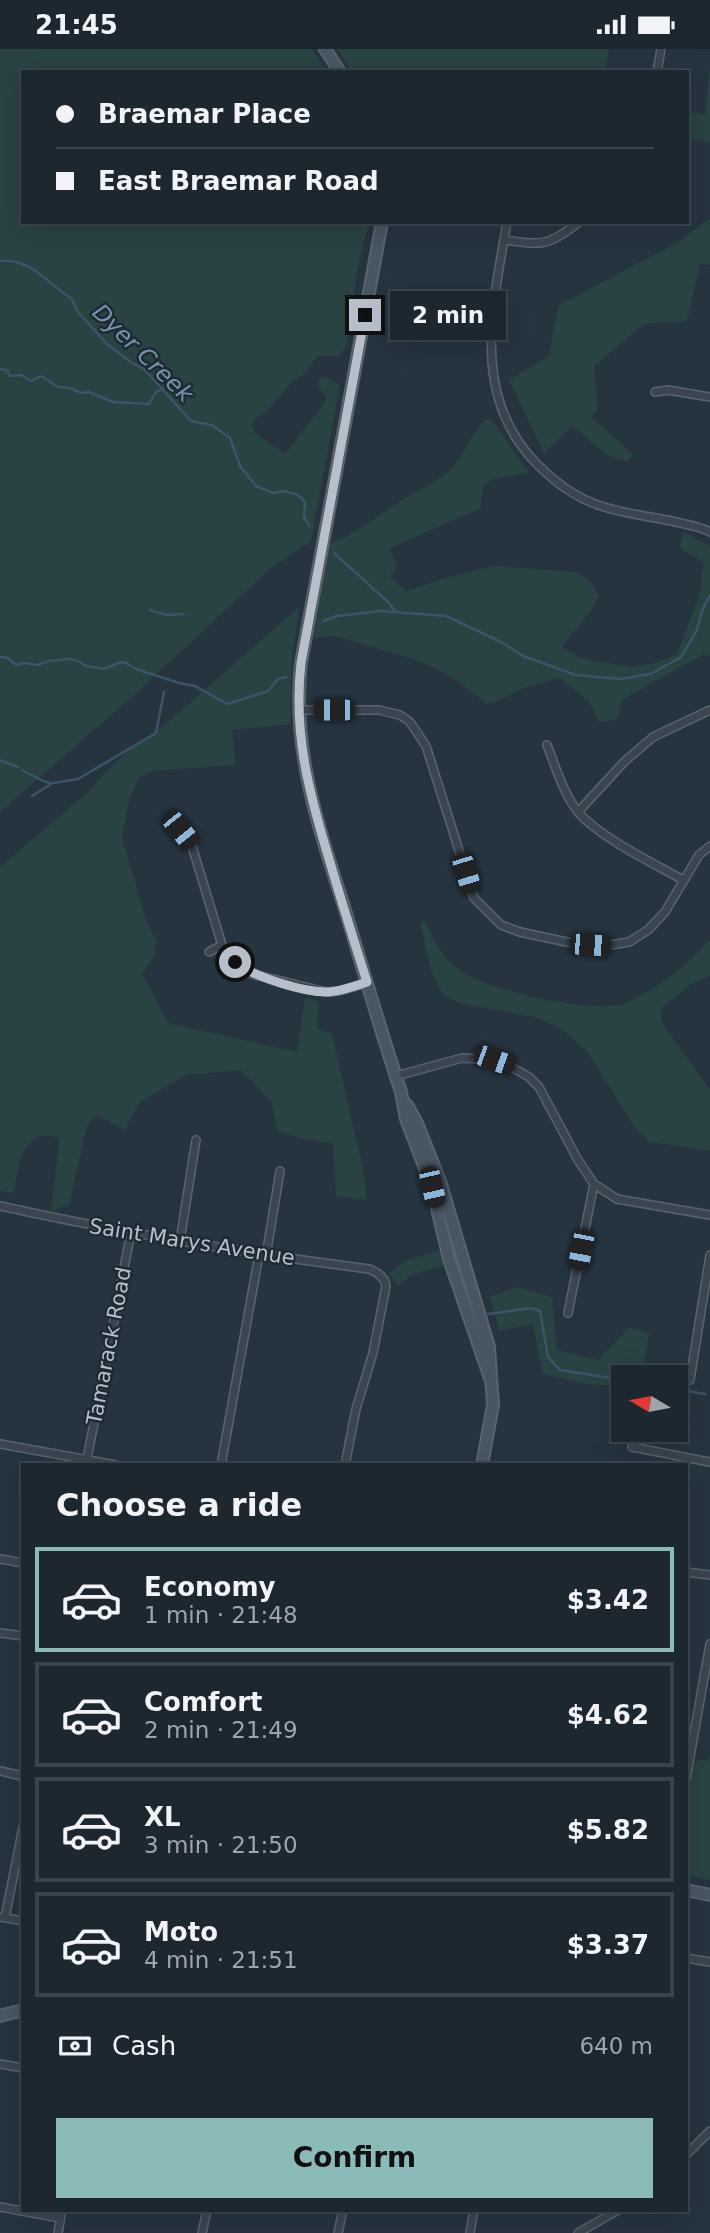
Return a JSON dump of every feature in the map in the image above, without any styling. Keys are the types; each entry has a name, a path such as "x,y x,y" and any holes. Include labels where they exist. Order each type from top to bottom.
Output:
{"street":[{"path":"324,49 339,70"},
{"path":"657,70 661,49"},
{"path":"382,224 301,663 301,750 308,789 401,1091 406,1119 432,1187 449,1259 491,1381 492,1412 482,1463"},
{"path":"507,224 490,349 497,397 517,439 550,477 583,499 622,513 710,529"},
{"path":"504,240 534,244 555,240 576,224"},
{"path":"656,392 668,390 710,397"},
{"path":"299,710 380,710 400,715 410,722 426,746 474,898 501,925 520,932 576,944 604,946 629,942 648,930 665,912 699,855 710,846"},
{"path":"578,812 625,761 653,737 710,710"},
{"path":"547,745 570,799 593,827 683,880"},
{"path":"180,830 191,843 222,945 235,962 252,974 326,992 339,991 367,982"},
{"path":"209,952 222,945"},
{"path":"396,1076 462,1058 494,1060 508,1065 539,1087 594,1184 617,1199 710,1215"},
{"path":"180,1241 196,1140"},
{"path":"221,1463 280,1171"},
{"path":"568,1313 594,1184"},
{"name":"Saint Marys Avenue","path":"0,1206 262,1255 369,1269 383,1278 386,1286 373,1353 356,1409 345,1463"},
{"name":"Tamarack Road","path":"87,1459 131,1232"},
{"path":"691,1380 710,1255"},
{"path":"0,1444 107,1463"},
{"path":"632,1447 710,1462"},
{"path":"0,1559 21,1563"},
{"path":"688,1572 710,1575"},
{"path":"0,1633 21,1636"},
{"path":"688,1768 710,1644"},
{"path":"0,1771 21,1777"},
{"path":"21,1836 2,1917 21,1921"},
{"path":"688,1890 710,1895"},
{"path":"688,1958 710,1962"},
{"path":"0,2016 21,2011"},
{"path":"0,2064 21,2068"},
{"path":"688,2153 710,2131"},
{"path":"0,2207 21,2209"},
{"path":"44,2212 61,2214 58,2233"},
{"path":"202,2233 207,2212"},
{"path":"470,2233 474,2212"},
{"path":"578,2233 615,2212"},
{"path":"338,2233 342,2214"}],"green space":[{"path":"0,49 312,49 325,70 21,70 21,224 368,224 357,269 350,330 344,350 339,356 318,356 303,375 293,381 251,425 255,433 285,454 325,402 326,397 319,388 318,381 321,377 340,385 311,541 272,567 133,696 0,812"},
{"path":"337,49 609,49 605,70 351,70"},
{"path":"710,66 710,143 689,138 689,112 705,114"},
{"path":"710,218 710,265 700,264 687,321 644,324 594,366 598,409 592,417 633,455 627,462 609,456 573,426 544,453 509,380 549,356 558,306 676,243"},
{"path":"487,420 492,420 529,473 501,477 483,484 481,508 390,548 397,566 390,577 406,591 494,566 577,572 592,583 599,596 593,608 562,647 580,658 630,667 655,663 677,654 699,597 704,563 680,548 683,532 710,546 710,656 704,654 623,699 616,720 599,722 589,701 559,678 521,689 487,704 459,682 413,659 335,636 314,638 329,544 356,531 440,478 453,467 479,427"},
{"path":"299,607 292,658 290,724 232,730 236,765 152,771 138,779 129,801 122,838 147,922 157,941 154,957 142,973 168,1023 297,1052 305,997 319,1002 317,1028 332,1034 363,1169 367,1200 336,1196 333,1143 302,1139 277,1130 272,1103 241,1070 186,1075 140,1102 125,1130 97,1115 87,1125 69,1205 51,1212 60,1137 43,1136 29,1144 21,1159 14,1193 0,1191 0,867 84,796 128,750 167,723"},
{"path":"425,921 445,957 468,975 509,991 582,1005 627,1003 668,978 710,939 710,975 690,985 662,1008 661,1021 710,1090 710,1151 650,1142 635,1128 587,1051 564,1031 539,1018 463,1004 443,995 431,971 420,922"},
{"path":"439,1250 445,1265 413,1274 398,1286 389,1273 406,1261"},
{"path":"517,1287 552,1297 557,1350 598,1360 629,1328 649,1333 644,1365 611,1365 611,1386 586,1384 543,1374 533,1324 499,1331 490,1297"},
{"path":"710,1753 710,1880 688,1875 688,1796 694,1762 708,1761"}],"waterway":[{"name":"Dyer Creek","path":"0,261 21,263 39,273 72,299 77,311 106,343 144,369 191,421 212,425 230,438 240,466 256,486 273,493 284,491 302,498 305,503 304,518 310,526"},
{"path":"0,369 7,370 10,376 21,375 31,381 41,376 58,387 81,393 89,392 113,402 149,404 156,392 163,389"},
{"path":"334,553 397,613"},
{"path":"323,621 337,616 381,611 446,616 503,643 523,656 576,675 621,679 651,674 681,657 697,630 710,595"},
{"path":"150,610 167,615 184,614"},
{"path":"0,657 8,658 16,665 38,665 69,659 104,669 121,662 126,663 136,669 195,686 227,704 268,691 278,679 286,677"},
{"path":"32,796 53,783 78,779 156,733 164,692"},
{"path":"0,760 18,767"},
{"path":"22,770 50,783"},
{"path":"488,1314 531,1308 540,1311 548,1357 560,1370 611,1378"},
{"path":"688,1391 705,1394"}],"route":[{"path":"235,962 252,974 315,991 339,991 367,982 308,789 301,750 298,700 301,663 365,315"}]}
